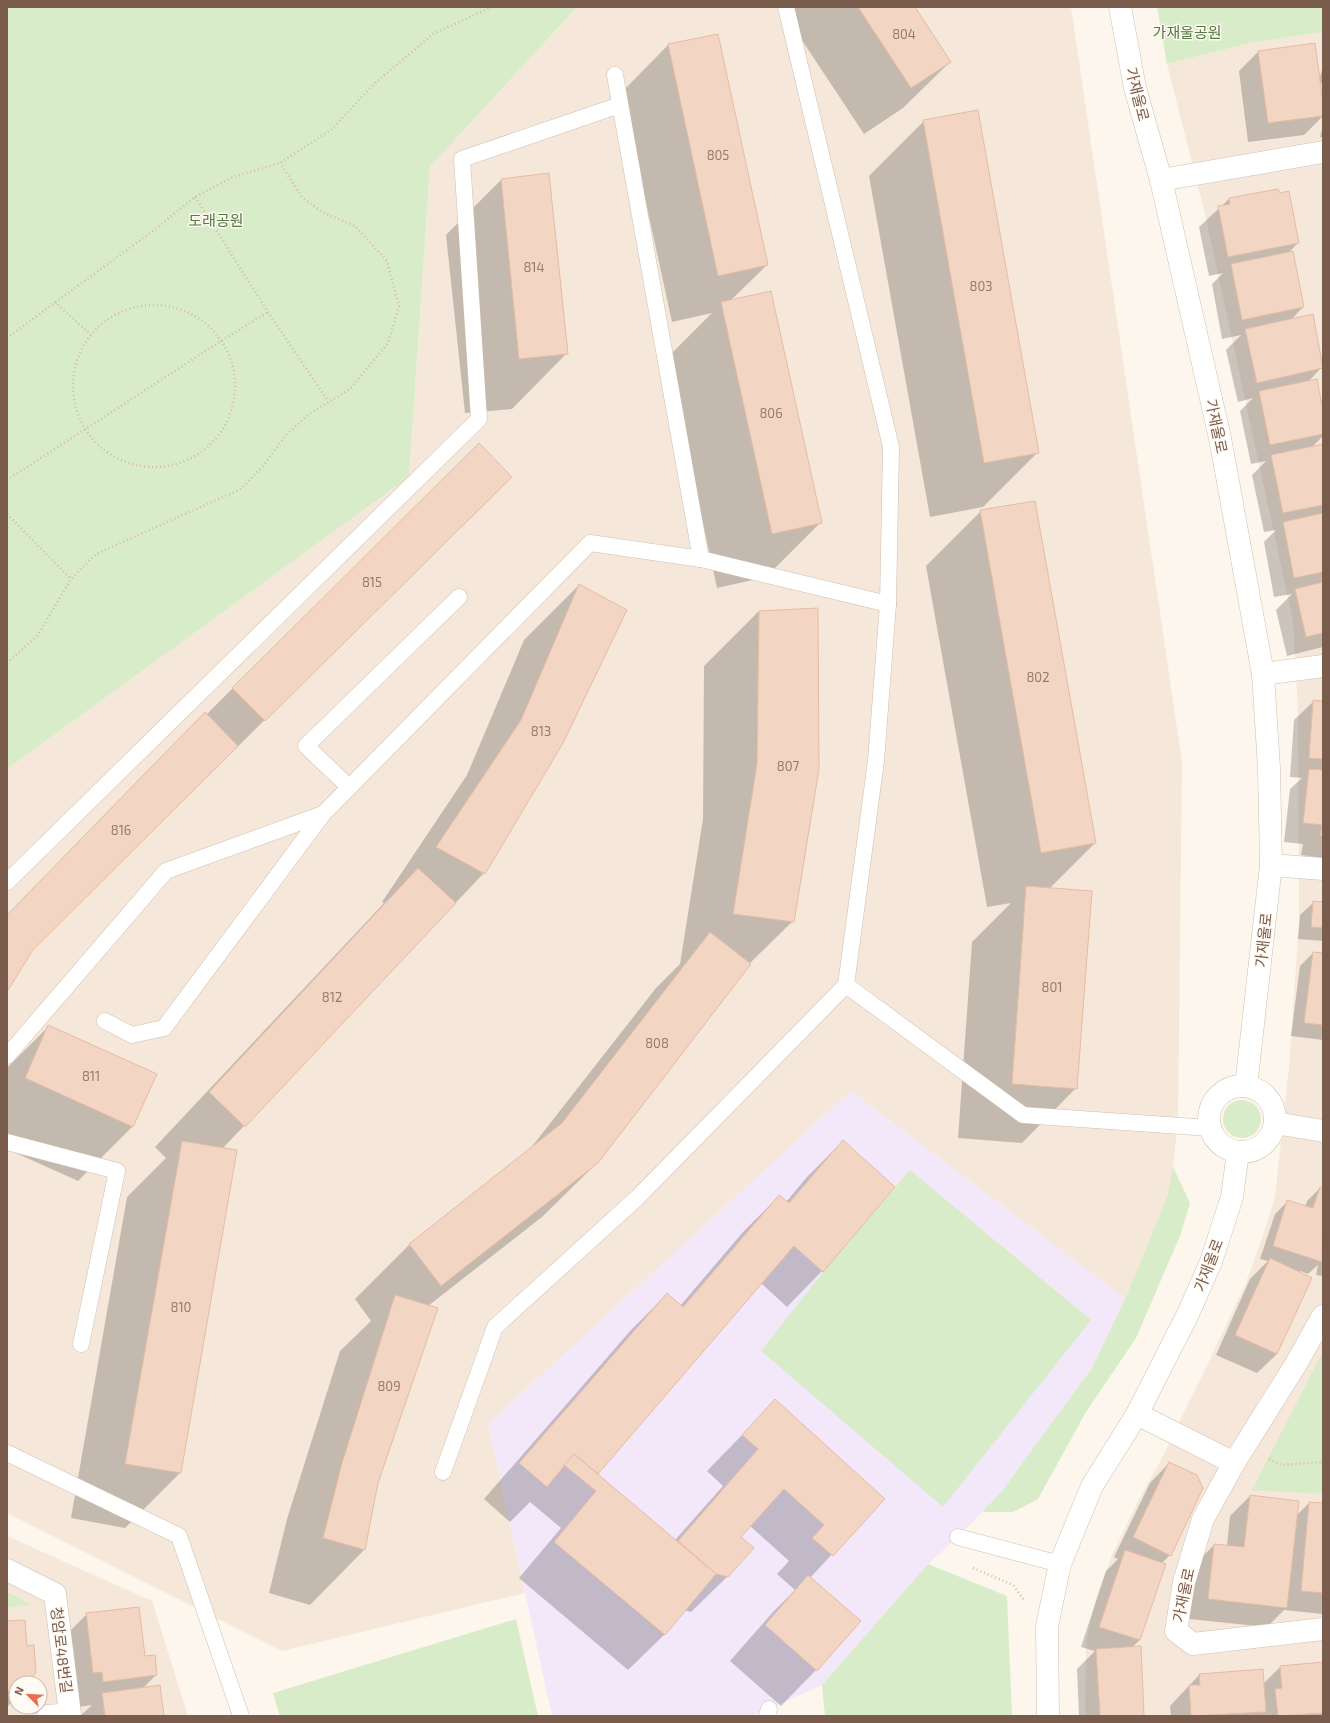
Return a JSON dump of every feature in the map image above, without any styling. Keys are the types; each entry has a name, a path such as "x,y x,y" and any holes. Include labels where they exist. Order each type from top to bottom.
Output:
{"street":[{"name":"가재울로","path":"1120,7 1136,88 1161,180 1220,438 1263,674 1269,768 1271,865 1246,1086"},
{"path":"1161,180 1322,156"},
{"path":"1263,674 1323,666"},
{"path":"1271,865 1323,869"},
{"path":"1246,1086 1258,1090 1268,1099 1274,1110 1275,1123 1271,1136 1263,1145 1251,1151 1238,1152 1226,1148 1216,1140 1210,1128 1209,1115 1213,1103 1222,1093 1233,1087 1246,1086"},
{"path":"1275,1123 1323,1131"},
{"name":"가재울로","path":"1048,1716 1047,1626 1060,1564 1092,1486 1137,1414 1187,1316 1211,1262 1232,1197 1238,1152"},
{"name":"가재울로","path":"1323,1316 1296,1364 1238,1455 1203,1520 1184,1582 1176,1631 1193,1644 1323,1629"},
{"path":"1137,1414 1238,1455"},
{"name":"청암로48번길","path":"7,1570 55,1594 70,1714 48,1716"}],"lane":[{"path":"443,1472 495,1327 638,1197 846,985 876,761 888,604 891,448 786,7"},
{"path":"615,75 701,559"},
{"path":"7,882 479,419 462,159 620,105"},
{"path":"105,1021 132,1035 164,1028 323,814 590,543 701,559 888,604"},
{"path":"349,787 306,746 459,598"},
{"path":"7,1056 166,871 323,814"},
{"path":"846,985 1023,1115 1210,1128"},
{"path":"7,1142 117,1171 81,1344"},
{"path":"7,1453 179,1536 241,1716"},
{"path":"958,1537 1060,1564"}],"path":[{"path":"7,338 195,197 233,177 280,163 331,130 374,84 433,34 492,7"},
{"path":"7,663 38,635 71,579 96,554 241,489 263,466 286,435 309,414 328,401 350,389 388,343 399,306 387,260 355,226 322,212 302,197 280,163"},
{"path":"195,197 268,312 328,401"},
{"path":"55,302 91,335"},
{"path":"138,306 165,306 190,313 211,328 226,349 234,373 234,400 226,424 210,445 188,460 164,467 138,466 112,456 91,438 77,414 73,387 77,359 91,335 112,317 138,306"},
{"path":"7,480 268,312"},
{"path":"7,514 71,579"},
{"path":"1238,1455 1282,1466 1323,1462"},
{"path":"972,1568 1013,1585 1024,1599 1025,1605"}],"shaded area":[{"path":"577,7 1071,7 1182,762 1178,1122 1173,1167 1167,1197 1125,1299 851,1091 488,1424 525,1593 282,1651 7,1513 7,769 409,477 430,167"},
{"path":"1323,32 1323,1716 1085,1716 1086,1642 1096,1598 1112,1555 1139,1499 1161,1460 1245,1285 1262,1239 1275,1197 1289,1067 1299,923 1298,712 1293,621 1205,214 1167,64 1251,43"},
{"path":"851,1091 1125,1299 1092,1368 1002,1491 958,1537 928,1564 822,1685 753,1716 552,1716 488,1424"},
{"path":"7,1536 152,1601 188,1716 7,1716"}],"green space":[{"name":"도래공원","path":"7,7 577,7 430,167 409,477 7,769"},
{"name":"가재울공원","path":"1157,7 1323,7 1323,32 1251,43 1167,64"},
{"path":"1242,1100 1255,1106 1261,1119 1255,1132 1242,1138 1229,1132 1223,1119 1229,1106"},
{"path":"1173,1167 1190,1203 1180,1236 1136,1338 1086,1412 1038,1499 1013,1512 982,1512 1002,1491 1092,1368 1125,1299 1167,1197"},
{"path":"910,1170 1091,1320 943,1507 761,1351 823,1272"},
{"path":"1323,1351 1323,1494 1252,1490"},
{"path":"928,1564 1007,1596 1012,1716 825,1716 822,1685"},
{"path":"7,1592 32,1605 7,1607"},
{"path":"516,1619 538,1716 280,1716 273,1693"}],"building":[{"path":"858,7 915,7 951,62 911,88"},
{"path":"718,34 768,265 718,276 668,44"},
{"path":"1315,43 1323,103 1323,116 1268,123 1258,51"},
{"path":"978,110 1039,453 984,463 923,120"},
{"path":"549,173 568,354 519,359 501,179"},
{"path":"1278,189 1280,193 1289,191 1299,243 1228,257 1218,206 1230,204 1229,198"},
{"path":"1293,251 1304,307 1242,320 1231,264"},
{"path":"771,291 822,523 772,534 721,302"},
{"path":"1313,314 1323,368 1257,383 1245,329"},
{"path":"1317,379 1323,411 1323,434 1270,445 1259,391"},
{"path":"479,443 512,477 265,721 232,688"},
{"path":"1323,444 1323,505 1283,513 1271,455"},
{"path":"1035,501 1096,843 1041,853 980,510"},
{"path":"1323,513 1323,572 1294,578 1283,522"},
{"path":"1323,582 1323,633 1306,637 1295,589"},
{"path":"579,584 627,610 563,743 485,874 436,847 521,720"},
{"path":"818,608 819,769 794,922 733,914 757,764 759,611"},
{"path":"1313,700 1323,701 1323,759 1309,758"},
{"path":"205,712 238,746 32,951 7,992 7,915"},
{"path":"1309,769 1323,770 1323,836 1320,836 1322,825 1303,823"},
{"path":"418,868 456,903 245,1127 209,1092"},
{"path":"1026,886 1092,891 1077,1089 1012,1084"},
{"path":"1313,901 1323,902 1323,928 1311,927"},
{"path":"710,932 751,964 598,1163 441,1286 409,1244 562,1123"},
{"path":"1313,952 1323,953 1323,1025 1304,1023"},
{"path":"48,1025 157,1074 133,1127 25,1078"},
{"path":"843,1140 895,1187 823,1272 794,1246 598,1474 574,1454 547,1487 519,1463 667,1293 683,1307 779,1195 789,1203"},
{"path":"182,1141 237,1150 181,1473 125,1464"},
{"path":"1320,1187 1323,1188 1322,1262 1273,1246 1287,1200 1313,1208"},
{"path":"1270,1258 1312,1278 1277,1354 1235,1335"},
{"path":"395,1295 438,1308 378,1483 365,1550 323,1538 342,1463"},
{"path":"775,1399 885,1499 833,1556 812,1538 824,1525 784,1489 741,1537 754,1548 728,1577 716,1574 678,1541 758,1449 742,1435"},
{"path":"574,1454 716,1574 665,1635 554,1542 596,1491 564,1465"},
{"path":"1169,1462 1197,1475 1203,1488 1171,1556 1133,1537"},
{"path":"1250,1495 1299,1501 1287,1608 1208,1599 1214,1544 1244,1547"},
{"path":"1309,1502 1323,1503 1323,1593 1301,1591"},
{"path":"1125,1550 1166,1564 1140,1640 1099,1627"},
{"path":"808,1575 861,1621 817,1671 765,1625"},
{"path":"139,1607 145,1656 155,1655 157,1675 103,1682 102,1672 93,1673 86,1613"},
{"path":"25,1620 27,1646 34,1645 36,1672 34,1675 8,1675 7,1692 7,1621"},
{"path":"1141,1646 1144,1716 1100,1716 1096,1649"},
{"path":"1323,1662 1323,1713 1278,1716 1275,1689 1282,1688 1280,1666"},
{"path":"1263,1669 1266,1712 1191,1716 1189,1685 1200,1685 1199,1674"},
{"path":"160,1685 164,1716 105,1716 102,1693"}]}
